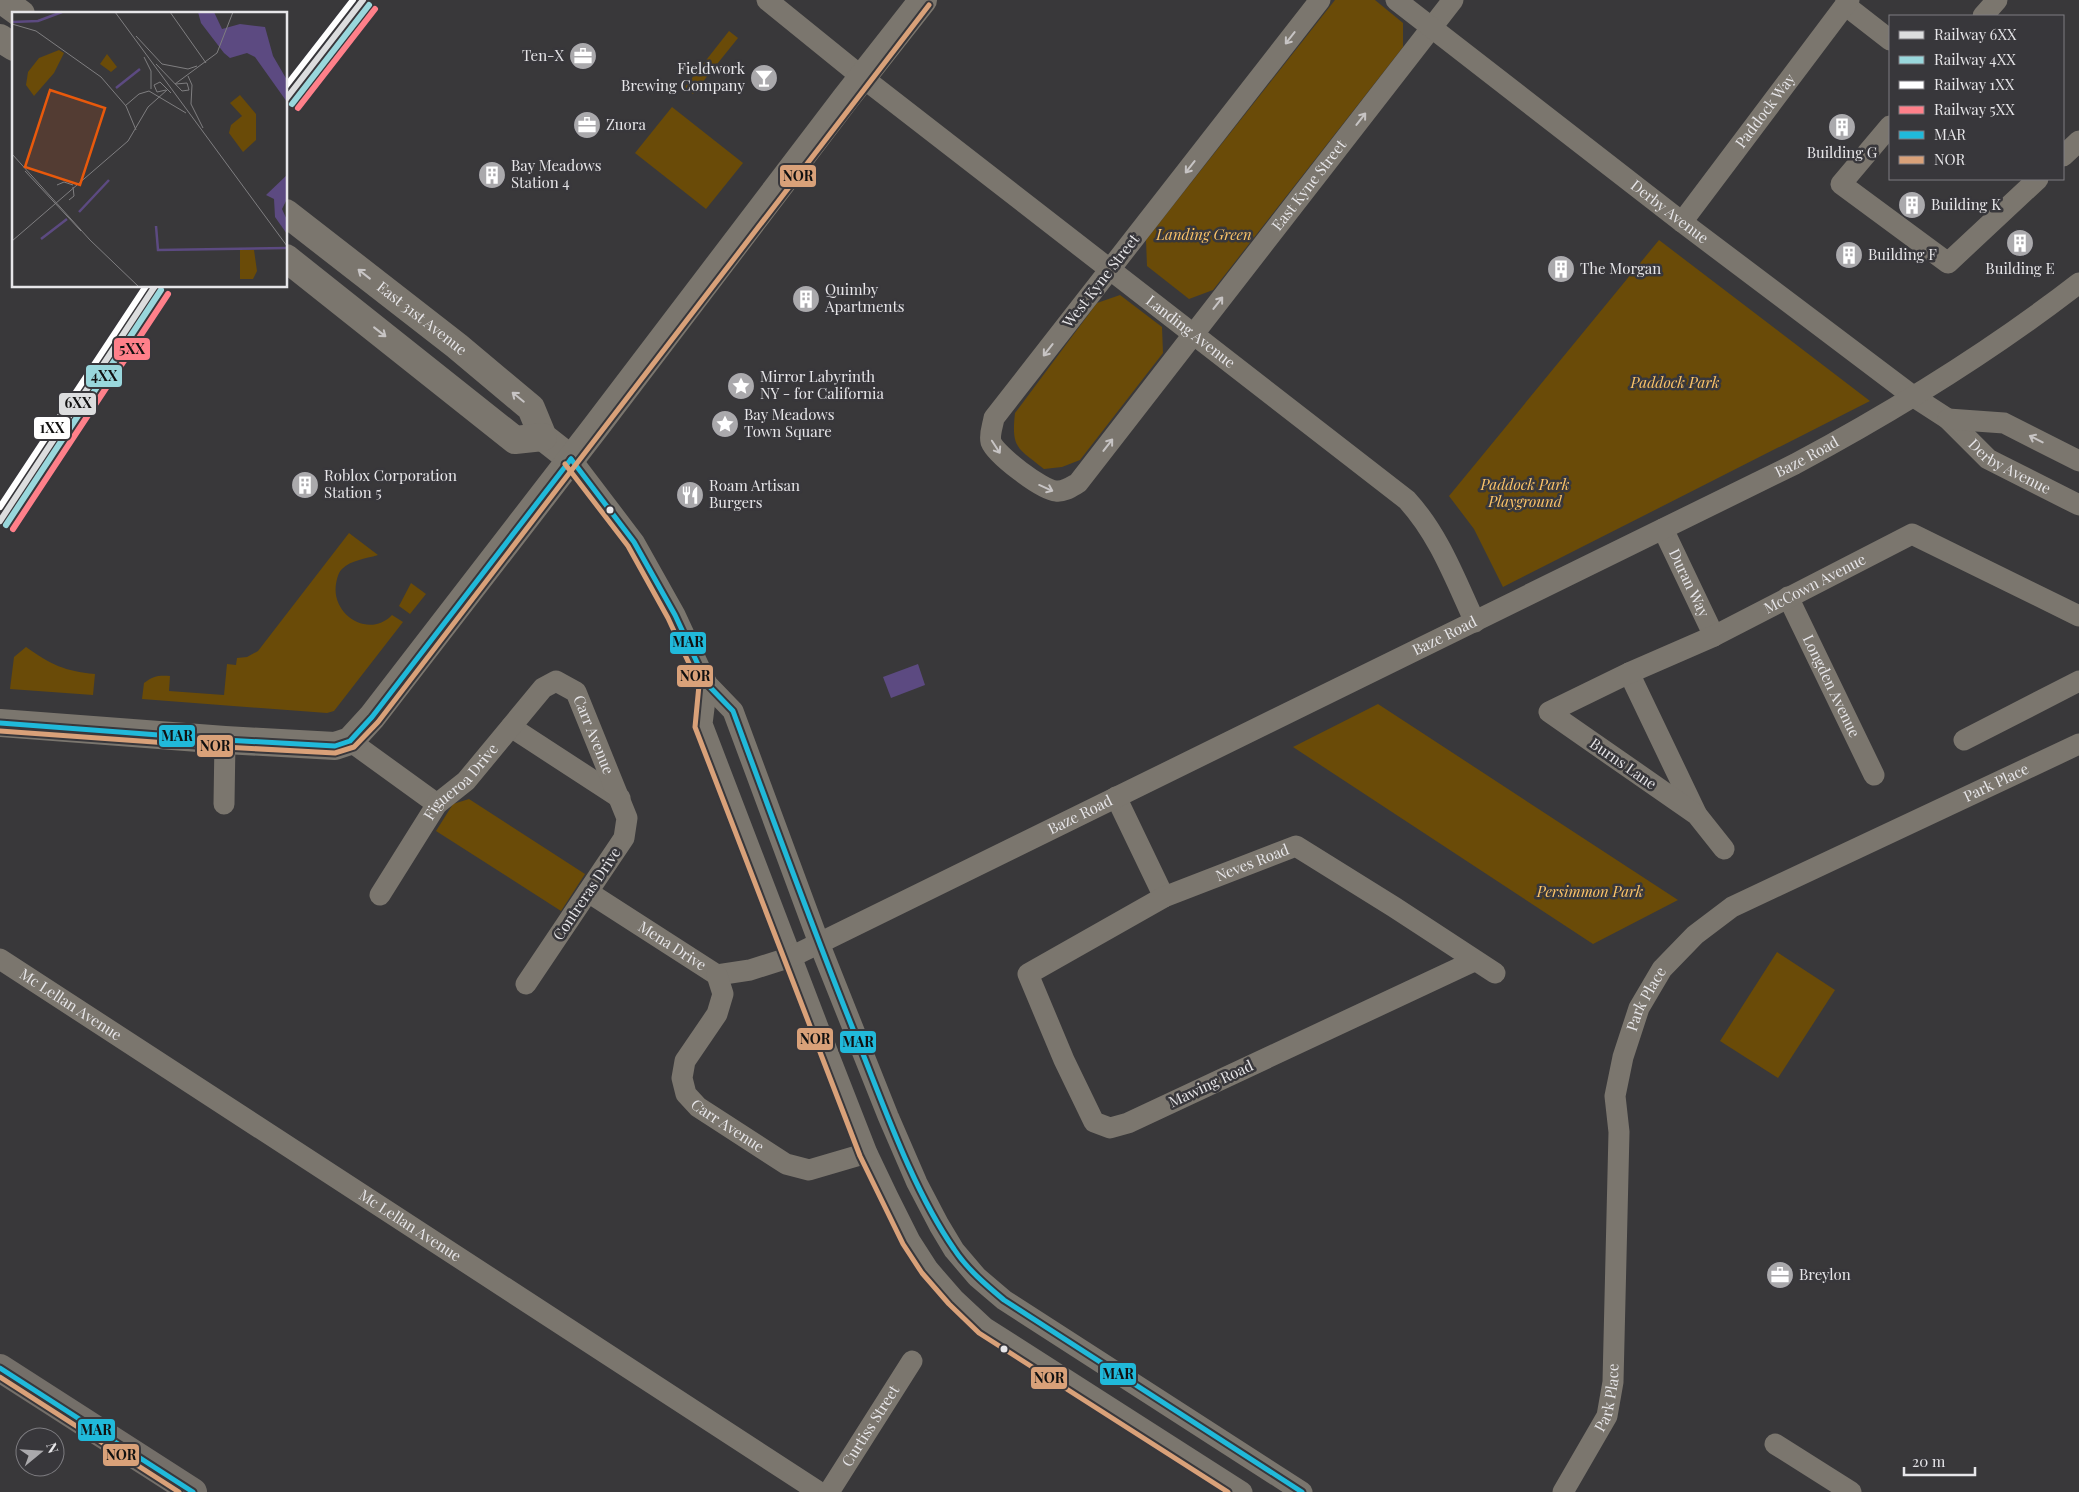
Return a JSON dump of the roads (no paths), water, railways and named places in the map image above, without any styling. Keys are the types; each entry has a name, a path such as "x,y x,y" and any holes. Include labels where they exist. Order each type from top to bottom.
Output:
{"main road":[{"path":"0,1368 193,1492"}],"street":[{"path":"2,0 18,12"},
{"name":"Landing Avenue","path":"767,0 862,77 1407,500 1434,535 1476,622"},
{"path":"0,722 225,740 335,746 350,741 372,716 571,459 862,77 923,0"},
{"name":"West Kyne Street","path":"1018,468 998,453 991,441 991,429 994,418 1320,0"},
{"name":"Derby Avenue","path":"1396,0 1682,222 1914,397 1948,418 1988,459 2079,504"},
{"name":"East Kyne Street","path":"1018,468 1044,489 1057,492 1078,483 1453,0"},
{"path":"1984,15 1997,0"},
{"path":"1847,2 1889,39"},
{"name":"Paddock Way","path":"1682,222 1847,2"},
{"path":"0,38 12,46"},
{"path":"1889,127 1841,184 1948,263 2037,180"},
{"path":"2064,155 2079,141"},
{"name":"East 31st Avenue","path":"288,215 457,346 531,408 543,437 571,459"},
{"path":"288,260 515,440 543,437"},
{"name":"Baze Road","path":"791,957 1663,530 1830,445 1914,397 2011,332 2079,283"},
{"name":"Derby Avenue","path":"1948,418 2004,423 2079,461"},
{"path":"571,459 634,542 675,615 707,684 732,711 891,1124 917,1183 938,1225 954,1250 977,1276 1004,1300 1302,1492"},
{"name":"Duran Way","path":"1663,530 1714,636"},
{"name":"McCown Avenue","path":"1549,712 1629,673 1714,636 1912,534 2079,616"},
{"name":"Longden Avenue","path":"1788,597 1874,775"},
{"name":"Burns Lane","path":"1629,673 1697,815 1724,849"},
{"name":"Figueroa Drive","path":"380,896 437,804 466,781 543,688 556,681"},
{"name":"Carr Avenue","path":"556,681 576,692 620,798"},
{"path":"1964,740 2079,681"},
{"path":"707,684 702,724 867,1153 910,1241 928,1269 954,1299 984,1327 1242,1492"},
{"name":"Burns Lane","path":"1549,712 1697,815"},
{"path":"511,727 620,798"},
{"path":"224,804 225,740"},
{"path":"350,741 437,804"},
{"name":"Park Place","path":"1563,1492 1607,1416 1609,1409 1613,1382 1619,1132 1615,1096 1623,1057 1639,1008 1662,969 1695,935 1732,907 2079,744"},
{"path":"1116,797 1164,897"},
{"name":"Contreras Drive","path":"526,984 624,838 627,818 620,798"},
{"name":"Neves Road","path":"1028,974 1164,897 1296,846 1495,973"},
{"name":"Mena Drive","path":"588,892 717,975 750,970 791,957"},
{"name":"Mc Lellan Avenue","path":"0,959 819,1492"},
{"name":"Mawing Road","path":"1028,974 1064,1060 1094,1122 1110,1128 1128,1123 1474,961"},
{"name":"Carr Avenue","path":"717,975 723,994 717,1014 685,1061 682,1078 686,1094 698,1107 786,1164 809,1170 867,1153"},
{"name":"Curtiss Street","path":"829,1492 912,1362"},
{"path":"1775,1444 1851,1492"}],"rail line":[{"name":"1XX","path":"288,83 353,0"},
{"name":"6XX","path":"288,96 363,0"},
{"name":"4XX","path":"292,104 369,5"},
{"name":"5XX","path":"298,108 375,9"},
{"name":"1XX","path":"0,507 145,288"},
{"name":"6XX","path":"0,521 154,288"},
{"name":"4XX","path":"6,525 161,290"},
{"name":"5XX","path":"13,529 168,294"}],"place":[{"name":"Ten-X","path":"583,56"},
{"name":"Fieldwork Brewing Company","path":"764,78"},
{"name":"Zuora","path":"587,125"},
{"name":"Building G","path":"1842,127"},
{"name":"Bay Meadows Station 4","path":"492,175"},
{"name":"Building K","path":"1912,205"},
{"name":"Building E","path":"2020,243"},
{"name":"Building F","path":"1849,255"},
{"name":"The Morgan","path":"1561,269"},
{"name":"Quimby Apartments","path":"806,299"},
{"name":"Mirror Labyrinth NY - for California","path":"741,386"},
{"name":"Bay Meadows Town Square","path":"725,424"},
{"name":"Roblox Corporation Station 5","path":"305,485"},
{"name":"Roam Artisan Burgers","path":"690,495"},
{"name":"Breylon","path":"1780,1275"}],"park label":[{"name":"Landing Green","path":"1204,235"},
{"name":"Paddock Park","path":"1675,383"},
{"name":"Paddock Park Playground","path":"1525,494"},
{"name":"Persimmon Park","path":"1590,892"}]}
